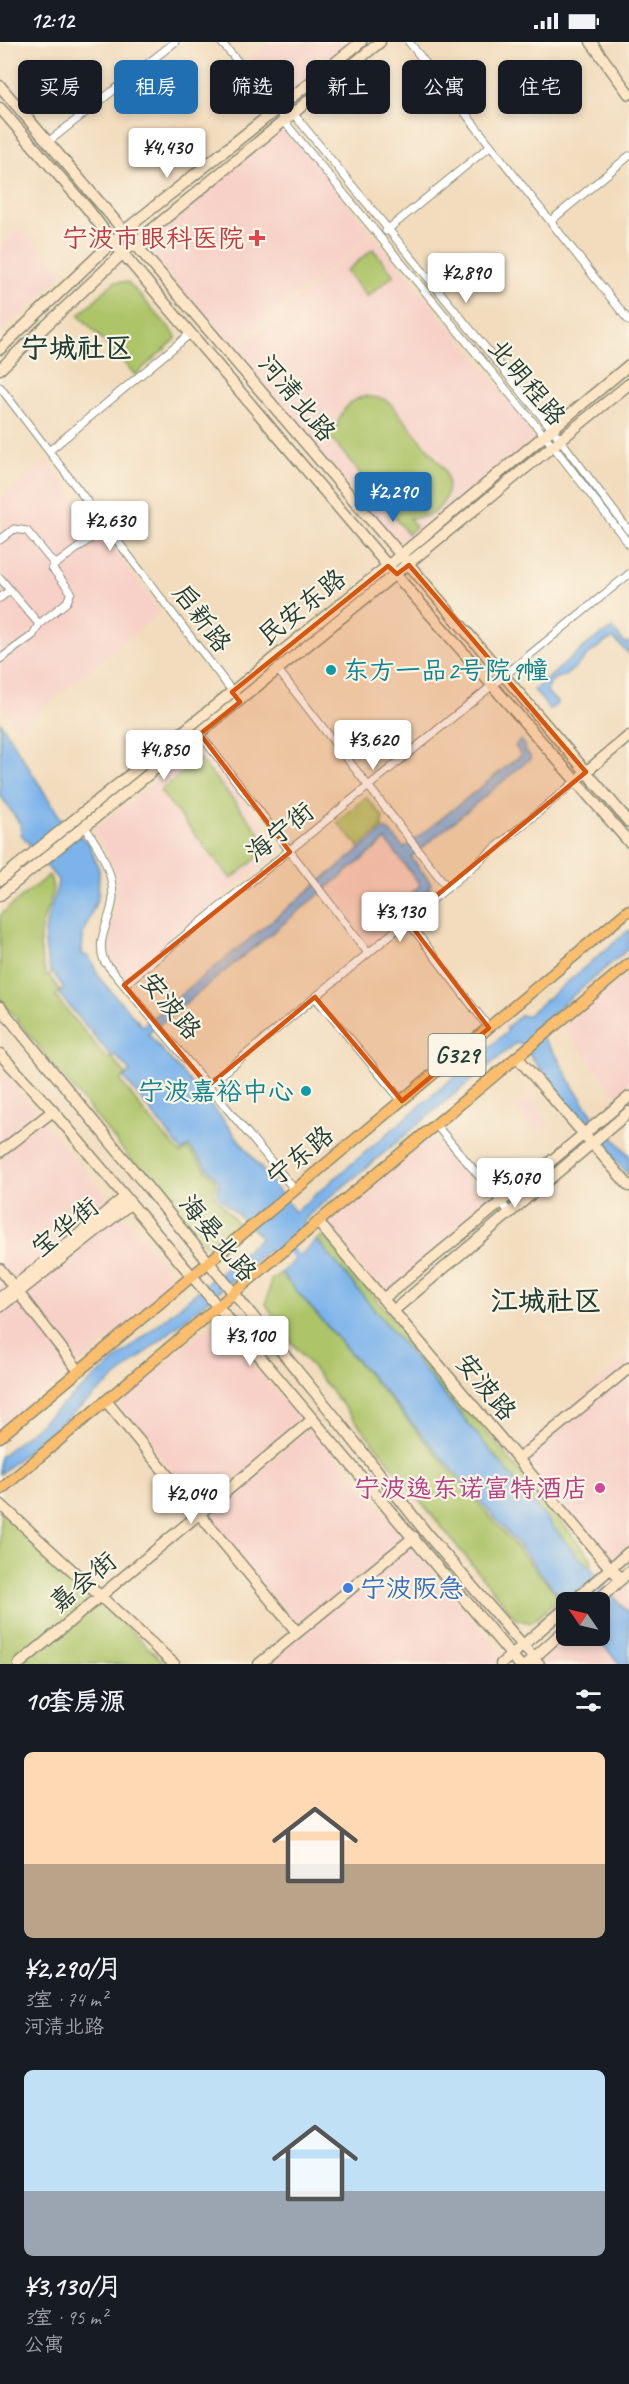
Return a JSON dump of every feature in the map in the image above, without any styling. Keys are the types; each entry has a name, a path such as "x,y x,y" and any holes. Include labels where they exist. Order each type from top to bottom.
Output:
{"main road":[{"path":"294,97 360,42"},
{"path":"294,110 380,42"},
{"path":"591,42 629,94"},
{"name":"河清北路","path":"0,86 629,822"},
{"name":"河清北路","path":"0,108 388,566 629,842"},
{"path":"0,349 124,231 273,114"},
{"path":"0,369 123,253 290,114"},
{"name":"民安东路","path":"0,880 388,566 629,365"},
{"name":"民安东路","path":"0,896 629,384"},
{"path":"576,781 629,736"},
{"name":"宁东路","path":"0,1437 629,910"},
{"name":"G329","path":"0,1490 629,964"},
{"name":"海晏北路","path":"0,1007 428,1534 522,1645 533,1662"},
{"name":"海晏北路","path":"0,1053 53,1111 519,1664"},
{"path":"517,1058 629,1186"},
{"path":"383,1299 629,1097"},
{"path":"0,1152 53,1111"},
{"path":"393,1311 629,1112"},
{"name":"宝华街","path":"0,1307 16,1290 127,1200"},
{"name":"安波路","path":"318,1222 611,1569 625,1575"},
{"path":"0,1269 80,1371"},
{"name":"宝华街","path":"0,1298 16,1290"},
{"path":"518,1459 629,1368"},
{"path":"106,1401 297,1632"},
{"name":"嘉会街","path":"20,1664 313,1419"},
{"path":"0,1504 174,1664"},
{"path":"259,1664 414,1537"},
{"path":"584,1592 629,1552"},
{"path":"607,1592 625,1575"},
{"path":"501,1664 556,1616"},
{"path":"533,1662 556,1639"}],"street":[{"path":"48,142 175,42"},
{"name":"北明程路","path":"221,42 237,60"},
{"path":"409,42 629,321"},
{"name":"北明程路","path":"281,114 283,120 380,236 549,433"},
{"name":"北明程路","path":"294,114 629,531"},
{"path":"380,236 490,146"},
{"path":"552,223 629,156"},
{"path":"49,451 191,333"},
{"name":"启新路","path":"0,387 240,702"},
{"name":"北明程路","path":"557,443 629,544"},
{"path":"0,659 33,635 39,624 67,602 71,592 52,568 106,527"},
{"path":"0,540 14,529 27,531 55,566"},
{"name":"海宁街","path":"124,985 629,574"},
{"path":"0,578 39,624"},
{"path":"0,598 10,590"},
{"path":"278,670 447,887"},
{"path":"200,734 368,953"},
{"path":"208,1086 576,781"},
{"name":"安波路","path":"85,826 102,856 112,890 112,904 102,933 104,962 296,1190"},
{"path":"407,920 489,1028"},
{"path":"315,997 402,1101"},
{"path":"436,1125 510,1213"}],"highlighted area":[{"path":"409,565 586,772 407,920 489,1028 402,1101 315,997 208,1086 124,985 290,852 200,734 240,702 232,692 388,566 397,574"}],"shaded area":[{"path":"270,42 347,42 345,48 330,60 306,60 306,80 294,90 294,60 247,60"},
{"name":"宁波市眼科医院","path":"285,125 372,234 232,347 197,310 142,243"},
{"path":"21,228 64,274 0,333 0,246"},
{"path":"374,235 534,430 533,439 413,539 404,542 393,540 235,351"},
{"path":"47,460 161,611 18,729 0,703 0,498"},
{"path":"201,742 281,850 123,978 110,960 108,946 110,928 116,912 116,882 107,852 94,832"},
{"path":"387,842 433,896 369,947 327,889"},
{"path":"629,974 629,1091 619,1099 563,1026"},
{"path":"0,1069 178,1283 0,1429"},
{"path":"529,1098 549,1123 535,1134 515,1109"},
{"path":"429,1135 491,1208 385,1294 324,1224"},
{"path":"215,1328 228,1338 297,1416 295,1430 208,1504 199,1504 121,1409 121,1402 126,1395 204,1330"},
{"path":"629,1356 629,1545 611,1562 517,1451"},
{"name":"宁波阪急","path":"312,1427 504,1657 496,1664 267,1664 303,1634 204,1514"},
{"path":"629,1572 629,1664 539,1664 534,1657 556,1642 556,1646 610,1646 610,1592"}],"green space":[{"path":"373,249 394,275 367,297 346,271"},
{"path":"114,282 128,282 175,334 176,339 135,375 79,315"},
{"path":"364,396 384,399 392,405 443,467 447,477 448,486 442,503 429,515 409,518 416,527 408,534 322,426 329,421 336,429 345,408"},
{"path":"200,759 271,847 231,879 160,791"},
{"path":"366,797 383,817 382,828 359,847 337,822"},
{"path":"49,875 53,889 52,896 40,934 41,955 46,976 49,975 60,991 55,996 107,1059 111,1057 126,1075 120,1080 147,1116 181,1154 188,1148 216,1181 214,1195 239,1225 214,1245 206,1245 189,1231 0,999 0,915"},
{"path":"324,1235 591,1558 590,1567 577,1556 317,1240"},
{"path":"281,1273 556,1593 556,1601 531,1623 516,1619 281,1329 266,1304 271,1280"},
{"path":"0,1509 166,1664 0,1664"}],"water":[{"path":"612,628 625,643 629,642 629,654 613,638 600,645 566,675 550,683 547,692 558,703 550,710 534,690 589,643"},
{"path":"0,722 61,819 89,844 99,870 98,897 83,934 82,954 89,957 101,980 142,1026 385,829 404,848 521,755 515,746 521,740 530,759 411,857 431,883 429,889 410,906 405,900 420,885 386,840 148,1034 221,1117 295,1212 507,1032 507,1027 521,1015 529,1014 629,930 629,948 535,1028 559,1060 575,1090 595,1118 629,1155 629,1176 576,1115 522,1045 516,1043 309,1215 304,1221 305,1226 273,1252 267,1251 0,1474 0,1457 260,1239 259,1235 217,1195 219,1181 189,1146 182,1151 124,1078 130,1072 115,1055 112,1057 59,994 64,988 53,973 51,974 45,936 58,880 21,834 20,824 0,795"},
{"path":"317,1240 577,1556 590,1567 629,1614 629,1664 620,1664 604,1646 610,1646 610,1592 556,1592 515,1541 281,1273"}],"waterway":[{"path":"287,1245 302,1265"}],"place":[{"name":"宁波市眼科医院","path":"257,238"},
{"name":"东方一品2号院9幢","path":"331,670"},
{"name":"宁波嘉裕中心","path":"306,1091"},
{"name":"宁波逸东诺富特酒店","path":"600,1488"},
{"name":"宁波阪急","path":"348,1588"}],"district":[{"name":"宁城社区","path":"77,347"},
{"name":"江城社区","path":"546,1300"}]}
